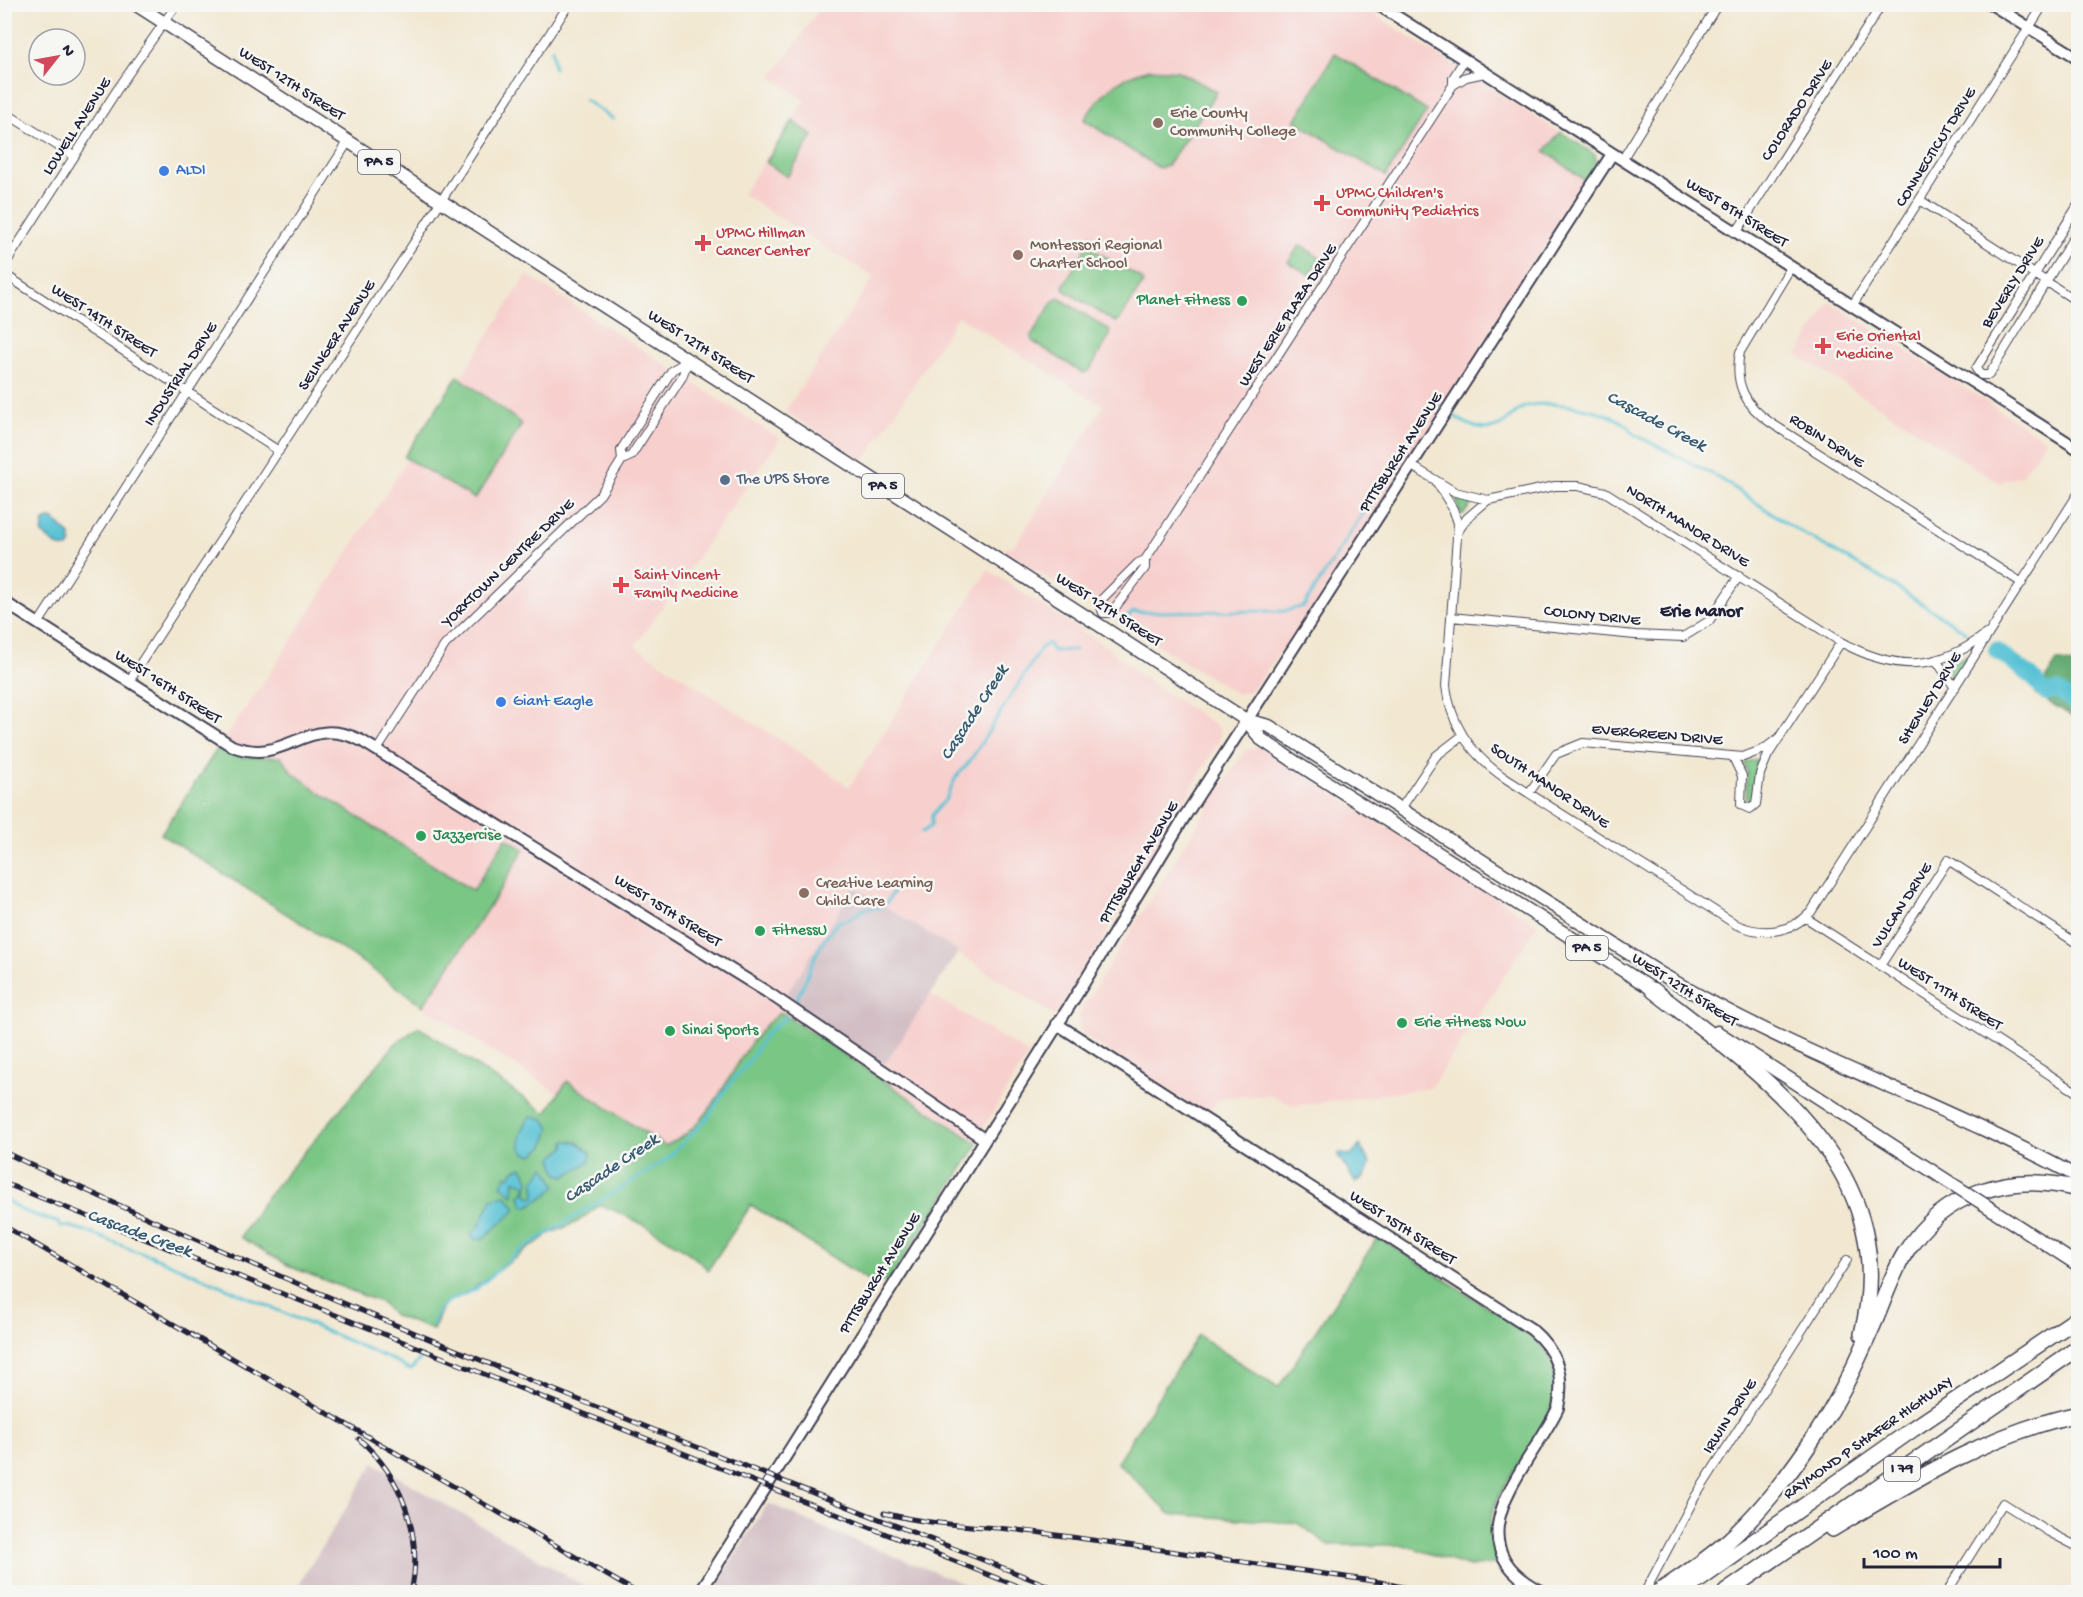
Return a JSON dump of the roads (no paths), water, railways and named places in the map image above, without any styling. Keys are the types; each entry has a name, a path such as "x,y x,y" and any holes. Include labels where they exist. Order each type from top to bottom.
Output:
{"highway":[{"path":"1653,990 1777,1090 1820,1139 1851,1189 1867,1238 1870,1281 1860,1340 1837,1398"},
{"path":"1659,1593 1708,1566 1766,1501 1805,1452 1860,1354 1899,1263 1914,1241 1933,1220 1969,1195 1994,1186 2036,1182 2079,1189"},
{"name":"RAYMOND P SHAFER HIGHWAY","path":"1682,1593 1708,1566 2079,1318"},
{"name":"I 79","path":"1726,1592 2079,1348"},
{"path":"1726,1592 1960,1455 2013,1432 2079,1414"}],"main road":[{"name":"WEST 12TH STREET","path":"135,4 688,361 1099,618 1246,720 1261,739 1294,762 2079,1265"},
{"name":"WEST 12TH STREET","path":"1246,720 1269,726 1663,975 1720,1008 1993,1133 2079,1177"}],"street":[{"name":"LOWELL AVENUE","path":"4,266 74,156 177,4"},
{"name":"SELINGER AVENUE","path":"129,681 569,4"},
{"name":"WEST 8TH STREET","path":"1377,4 1389,8 1485,74 1852,306 1978,379 2079,449"},
{"name":"PITTSBURGH AVENUE","path":"700,1593 1058,1024 1246,720 1443,416 1718,4"},
{"name":"COLORADO DRIVE","path":"1736,233 1882,4"},
{"path":"1991,4 2079,58"},
{"name":"CONNECTICUT DRIVE","path":"1852,306 2044,4"},
{"name":"WEST ERIE PLAZA DRIVE","path":"1145,560 1138,563 1099,602 1099,618 1112,611 1145,568 1145,560 1453,85 1453,78 1464,60"},
{"path":"1453,85 1466,77 1485,74"},
{"path":"4,112 74,156"},
{"name":"INDUSTRIAL DRIVE","path":"38,624 348,142"},
{"path":"1920,200 2079,302"},
{"name":"BEVERLY DRIVE","path":"2079,205 1976,369 1978,379 1989,375 2079,230"},
{"name":"ROBIN DRIVE","path":"1791,267 1740,352 1737,368 1739,386 1752,408 1779,428 2022,583"},
{"name":"WEST 14TH STREET","path":"4,274 279,451"},
{"name":"YORKTOWN CENTRE DRIVE","path":"377,750 445,645 594,501 622,460 621,450 672,370 688,361"},
{"name":"NORTH MANOR DRIVE","path":"1412,466 1455,492 1488,500 1555,486 1592,488 1627,504 1841,642 1863,654 1888,662 1920,663 1936,660 1966,648 1990,631"},
{"name":"SOUTH MANOR DRIVE","path":"1437,483 1454,509 1458,534 1446,686 1451,710 1462,736 1491,769 1737,925 1767,932 1785,929 1806,918"},
{"name":"SHENLEY DRIVE","path":"1806,918 2079,494"},
{"path":"1458,534 1464,521 1488,500"},
{"name":"COLONY DRIVE","path":"1450,617 1626,634 1683,637 1709,621 1739,576"},
{"name":"WEST 16TH STREET","path":"4,602 208,733 244,750 273,751 323,732"},
{"name":"EVERGREEN DRIVE","path":"1733,757 1742,776 1740,802 1744,808 1750,809 1756,804 1762,767 1841,642"},
{"path":"1936,660 1955,687"},
{"name":"WEST 15TH STREET","path":"323,732 346,734 377,750 759,987 984,1139"},
{"path":"1400,810 1436,756 1462,736"},
{"name":"EVERGREEN DRIVE","path":"1529,793 1556,754 1583,742 1733,757 1758,752 1779,737"},
{"name":"VULCAN DRIVE","path":"1880,966 1948,860 2079,944"},
{"name":"WEST 11TH STREET","path":"1806,918 2079,1094"},
{"name":"WEST 15TH STREET","path":"1058,1024 1531,1329 1546,1343 1558,1363 1561,1381 1558,1408 1505,1495 1498,1516 1498,1541 1512,1572 1544,1593"},
{"name":"IRWIN DRIVE","path":"1645,1593 1695,1497 1847,1260"},
{"path":"1951,1593 1950,1587 2003,1503 2049,1532 2079,1547"}],"water":[{"path":"54,520 70,535 71,543 68,548 59,547 42,534 44,521"},
{"path":"531,1116 544,1119 550,1128 544,1146 533,1155 525,1153 520,1139 525,1124"},
{"path":"565,1141 577,1142 591,1153 589,1162 566,1176 558,1174 552,1159 565,1147"},
{"path":"1360,1145 1370,1164 1365,1177 1355,1182 1338,1155 1340,1153 1351,1156"},
{"path":"522,1167 529,1180 526,1193 531,1197 535,1197 534,1182 544,1167 556,1186 527,1207 523,1206 520,1196 526,1189 525,1184 514,1180 513,1195 501,1185 507,1175 510,1177 514,1170"},
{"path":"506,1195 515,1207 515,1211 482,1239 474,1239 471,1234 477,1230 492,1199"}],"waterway":[{"path":"552,49 554,68"},
{"path":"585,100 613,119"},
{"name":"Cascade Creek","path":"1123,621 1133,612 1285,611 1304,606 1429,409 1437,404 1445,408"},
{"name":"Cascade Creek","path":"1450,413 1467,424 1487,429 1501,425 1523,407 1538,404 1568,405 1601,413 1627,426 1634,434 1716,476 1794,528 1891,584 1966,632"},
{"name":"Cascade Creek","path":"922,832 931,826 932,815 946,799 956,777 970,761 1041,648 1048,643 1053,651 1075,650"},
{"name":"Cascade Creek","path":"1996,650 2031,676 2046,693 2057,690 2078,706"},
{"name":"Cascade Creek","path":"795,1002 819,949 832,929 840,921 848,920 864,909 880,907 887,902 896,887"},
{"name":"Cascade Creek","path":"433,1324 439,1310 448,1301 476,1289 521,1250 665,1161 707,1119 728,1086 750,1060 765,1035 787,1016"},
{"name":"Cascade Creek","path":"4,1199 23,1211 59,1223 60,1226 79,1229 150,1255 395,1361 407,1369 412,1369 422,1356"}],"railway":[{"path":"4,1152 266,1270 398,1326 1064,1592"},
{"path":"4,1183 1032,1592"},
{"path":"4,1226 636,1592"},
{"path":"359,1439 387,1471 406,1508 412,1529 414,1550 411,1592"},
{"path":"884,1513 923,1521 1022,1530 1169,1551 1380,1582 1425,1592"}],"place":[{"name":"Erie County Community College","path":"1158,123"},
{"name":"ALDI","path":"164,171"},
{"name":"UPMC Children's Community Pediatrics","path":"1322,203"},
{"name":"UPMC Hillman Cancer Center","path":"703,243"},
{"name":"Montessori Regional Charter School","path":"1018,255"},
{"name":"Planet Fitness","path":"1242,301"},
{"name":"Erie Oriental Medicine","path":"1823,346"},
{"name":"The UPS Store","path":"725,480"},
{"name":"Saint Vincent Family Medicine","path":"621,585"},
{"name":"Giant Eagle","path":"501,702"},
{"name":"Jazzercise","path":"421,836"},
{"name":"Creative Learning Child Care","path":"804,893"},
{"name":"FitnessU","path":"760,931"},
{"name":"Erie Fitness Now","path":"1402,1023"},
{"name":"Sinai Sports","path":"670,1031"}],"district":[{"name":"Erie Manor","path":"1701,612"}]}
